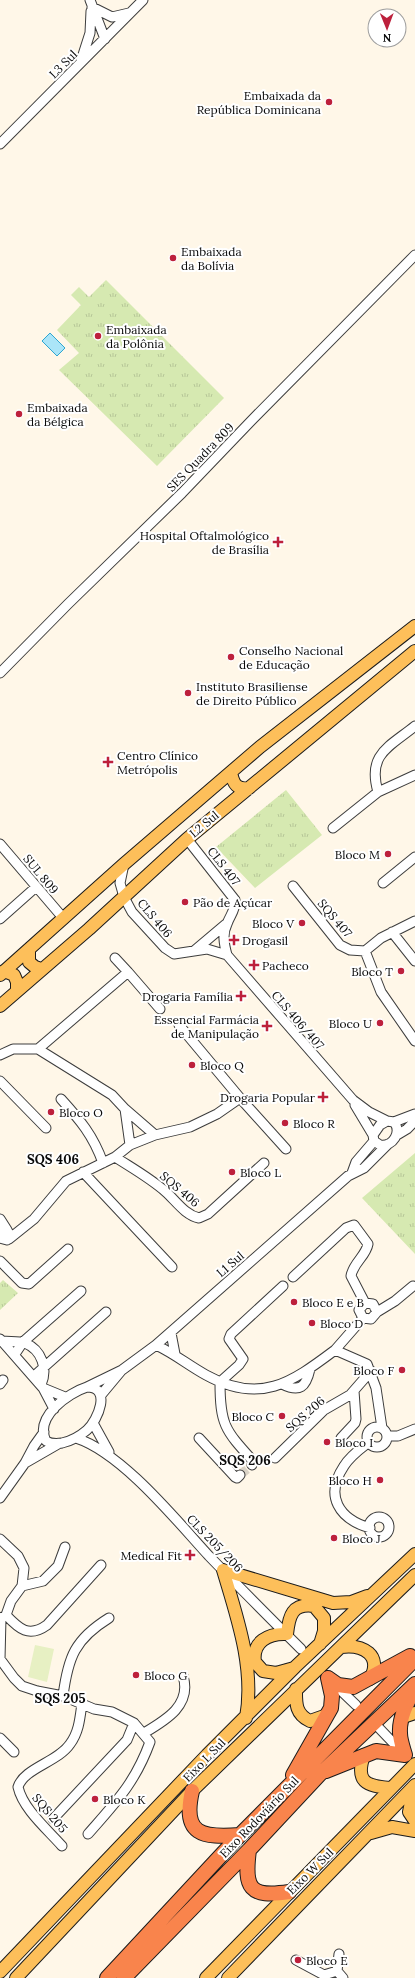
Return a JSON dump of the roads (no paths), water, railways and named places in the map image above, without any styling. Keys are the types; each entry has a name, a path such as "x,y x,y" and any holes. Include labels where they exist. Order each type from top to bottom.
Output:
{"highway":[{"path":"326,1676 338,1685 354,1687 415,1653"},
{"name":"Eixo Rodoviário Sul","path":"107,1978 240,1835 415,1658"},
{"path":"283,1792 331,1708 332,1696 326,1676"},
{"name":"Eixo Rodoviário Sul","path":"124,1978 249,1850 319,1775 415,1684"},
{"path":"411,1760 400,1732 409,1715 415,1690"},
{"path":"319,1775 376,1751 411,1760"},
{"path":"192,1791 189,1814 191,1823 196,1830 204,1834 215,1836 240,1835"},
{"path":"249,1850 247,1864 250,1885 259,1894 270,1895 289,1892"}],"main road":[{"name":"L2 Sul","path":"2,973 124,864 231,772 303,712 415,626"},
{"name":"L2 Sul","path":"0,1006 17,989 124,897 187,839 415,651"},
{"path":"231,772 232,780 236,786 241,788 249,788"},
{"path":"214,788 227,796 225,807"},
{"path":"29,950 29,962 35,968 41,969"},
{"path":"2,973 14,975 17,982 17,989"},
{"name":"Eixo L Sul","path":"0,1972 207,1755 246,1718 295,1667 415,1554"},
{"path":"223,1570 333,1603 351,1602 376,1591"},
{"path":"223,1570 235,1611 248,1674 249,1700 246,1718"},
{"name":"Eixo L Sul","path":"16,1978 192,1791 415,1575"},
{"path":"295,1667 284,1672 269,1673 258,1668 255,1662 255,1650 257,1644 267,1637 277,1633 287,1634 292,1613 300,1606 314,1606 324,1618 324,1631 320,1644"},
{"path":"341,1647 353,1645 368,1651 372,1657 374,1666 370,1679"},
{"path":"296,1689 296,1705 298,1713 303,1718 310,1721 327,1716"},
{"path":"364,1755 360,1770 364,1780 372,1786 390,1788"},
{"name":"Eixo W Sul","path":"206,1978 390,1788 411,1760"},
{"path":"415,1786 408,1812 415,1821"},
{"name":"Eixo W Sul","path":"228,1978 415,1786"},
{"path":"365,1837 385,1828 406,1828 415,1831"}],"street":[{"name":"L3 Sul","path":"0,144 144,0"},
{"path":"91,6 112,16 132,11"},
{"path":"91,6 105,39"},
{"path":"91,6 97,46"},
{"path":"80,64 90,33 91,6"},
{"name":"SES Quadra 809","path":"0,673 182,492 415,256"},
{"path":"378,792 375,766 379,756 415,726"},
{"path":"333,828 378,792 415,775"},
{"name":"CLS 407","path":"187,839 235,900 235,909 226,924 223,939 227,955"},
{"name":"SUL 809","path":"0,844 64,919"},
{"path":"383,883 415,857"},
{"name":"CLS 406","path":"124,864 120,883 124,897 132,912 170,952 177,954 213,950 227,955"},
{"name":"SQS 407","path":"293,886 340,945 350,950 365,951"},
{"path":"0,919 36,887"},
{"path":"415,921 392,932 374,943 365,951 381,992 415,1041"},
{"path":"194,951 226,924"},
{"path":"392,932 415,961"},
{"name":"CLS 406/407","path":"227,955 353,1100 369,1112 391,1121"},
{"path":"115,958 160,1009"},
{"path":"38,1049 128,972"},
{"path":"179,1025 240,1098 286,1149"},
{"path":"0,1055 13,1049 38,1049 112,1095 145,1128 155,1135"},
{"path":"0,1081 46,1128"},
{"path":"0,1219 4,1236 26,1226 34,1219 66,1182 115,1157 130,1145 155,1135 190,1127 217,1114 240,1098"},
{"path":"61,1099 89,1132 96,1143 103,1163"},
{"name":"CLS 406/407","path":"353,1100 373,1138"},
{"path":"126,1109 130,1145"},
{"path":"415,1114 380,1125 373,1138 380,1145 388,1144 397,1135 407,1130 415,1121"},
{"path":"391,1121 398,1127 397,1135"},
{"path":"128,1134 145,1128"},
{"name":"L1 Sul","path":"352,1173 356,1162 373,1138"},
{"name":"L1 Sul","path":"65,1397 122,1370 156,1345 352,1173 364,1168 388,1144"},
{"name":"SQS 406","path":"115,1157 142,1174 166,1192 186,1212 199,1218 208,1214 264,1163"},
{"path":"83,1172 172,1267"},
{"path":"293,1277 350,1225 354,1225 367,1240 368,1247 355,1264 351,1276 355,1288 365,1303 373,1304 377,1312"},
{"path":"0,1261 22,1283 29,1284 68,1249"},
{"path":"252,1465 253,1461 229,1434 224,1421 220,1400 220,1382 242,1361 242,1356 229,1339 231,1334 282,1286"},
{"path":"363,1318 372,1319 377,1312 395,1301 413,1286"},
{"path":"15,1354 23,1342 81,1291"},
{"path":"363,1318 359,1310 365,1303"},
{"path":"34,1376 106,1312"},
{"path":"156,1345 176,1354 206,1375 220,1382 238,1388 260,1390 282,1384 310,1369 335,1350 363,1318"},
{"path":"171,1333 176,1354"},
{"path":"1,1340 23,1342 35,1350 45,1366 42,1387"},
{"path":"1,1340 34,1376 54,1409"},
{"path":"335,1350 367,1364 371,1371 376,1388 382,1428 387,1436 386,1441 378,1446 369,1442"},
{"name":"L1 Sul","path":"101,1395 122,1370"},
{"name":"SQS 206","path":"275,1458 324,1410 345,1399 354,1391 371,1371"},
{"path":"42,1387 65,1397 54,1409 46,1422 44,1432 46,1442 59,1443"},
{"path":"25,1464 59,1443 76,1438 93,1423 98,1410 101,1395 100,1390 95,1387 87,1387"},
{"path":"341,1438 355,1423 354,1391"},
{"name":"CLS 205/206","path":"93,1423 111,1455"},
{"path":"369,1442 368,1432 372,1428 382,1428"},
{"path":"387,1436 398,1436 415,1429"},
{"path":"0,1498 25,1464 34,1446 44,1432"},
{"name":"CLS 205/206","path":"76,1438 90,1442 111,1455 156,1499 223,1570 301,1648"},
{"path":"199,1438 235,1477 237,1478 240,1475"},
{"path":"369,1442 353,1455 344,1465 339,1474 336,1495 340,1509 350,1520 370,1528"},
{"path":"0,1539 22,1561 24,1568 22,1586 2,1617 0,1659 14,1678 22,1686 37,1691 63,1696 94,1709 112,1712 134,1723 150,1742 142,1763 125,1792 88,1834"},
{"path":"22,1586 43,1581 58,1566 65,1547"},
{"path":"2,1617 26,1631 34,1632 40,1630 47,1625 101,1565"},
{"path":"63,1696 65,1676 75,1649 84,1636 109,1618"},
{"path":"144,1734 163,1722 176,1710 183,1699 186,1687 183,1676"},
{"path":"326,1676 356,1705"},
{"name":"SQS 205","path":"62,1846 28,1807 19,1793 18,1787 24,1777 69,1746 80,1722 82,1703"},
{"name":"SQS 205","path":"53,1819 127,1740 134,1723"},
{"path":"379,1728 411,1760"},
{"path":"0,1738 14,1752"},
{"path":"339,1954 337,1971 343,1978"},
{"path":"296,1960 324,1975 337,1971"}],"water":[{"path":"50,333 65,348 57,356 42,341"}],"tunnel":[{"path":"240,1475 252,1465"}],"place":[{"name":"Embaixada da República Dominicana","path":"329,102"},
{"name":"Embaixada da Bolívia","path":"173,258"},
{"name":"Embaixada da Polônia","path":"98,336"},
{"name":"Embaixada da Bélgica","path":"19,414"},
{"name":"Hospital Oftalmológico de Brasília","path":"278,542"},
{"name":"Conselho Nacional de Educação","path":"231,657"},
{"name":"Instituto Brasiliense de Direito Público","path":"188,693"},
{"name":"Centro Clínico Metrópolis","path":"108,762"},
{"name":"Bloco M","path":"388,854"},
{"name":"Pão de Açúcar","path":"185,902"},
{"name":"Bloco V","path":"302,923"},
{"name":"Drogasil","path":"234,940"},
{"name":"Pacheco","path":"254,965"},
{"name":"Bloco T","path":"401,971"},
{"name":"Drogaria Família","path":"241,996"},
{"name":"Bloco U","path":"380,1023"},
{"name":"Essencial Farmácia de Manipulação","path":"267,1026"},
{"name":"Bloco Q","path":"192,1065"},
{"name":"Drogaria Popular","path":"323,1097"},
{"name":"Bloco O","path":"51,1112"},
{"name":"Bloco R","path":"285,1123"},
{"name":"Bloco L","path":"232,1172"},
{"name":"Bloco E e B","path":"294,1302"},
{"name":"Bloco D","path":"312,1323"},
{"name":"Bloco F","path":"402,1370"},
{"name":"Bloco C","path":"282,1416"},
{"name":"Bloco I","path":"327,1442"},
{"name":"Bloco H","path":"380,1480"},
{"name":"Bloco J","path":"334,1538"},
{"name":"Medical Fit","path":"190,1555"},
{"name":"Bloco G","path":"136,1675"},
{"name":"Bloco K","path":"95,1799"},
{"name":"Bloco E","path":"298,1960"}],"district":[{"name":"SQS 406","path":"53,1159"},
{"name":"SQS 206","path":"245,1460"},
{"name":"SQS 205","path":"60,1698"}]}
